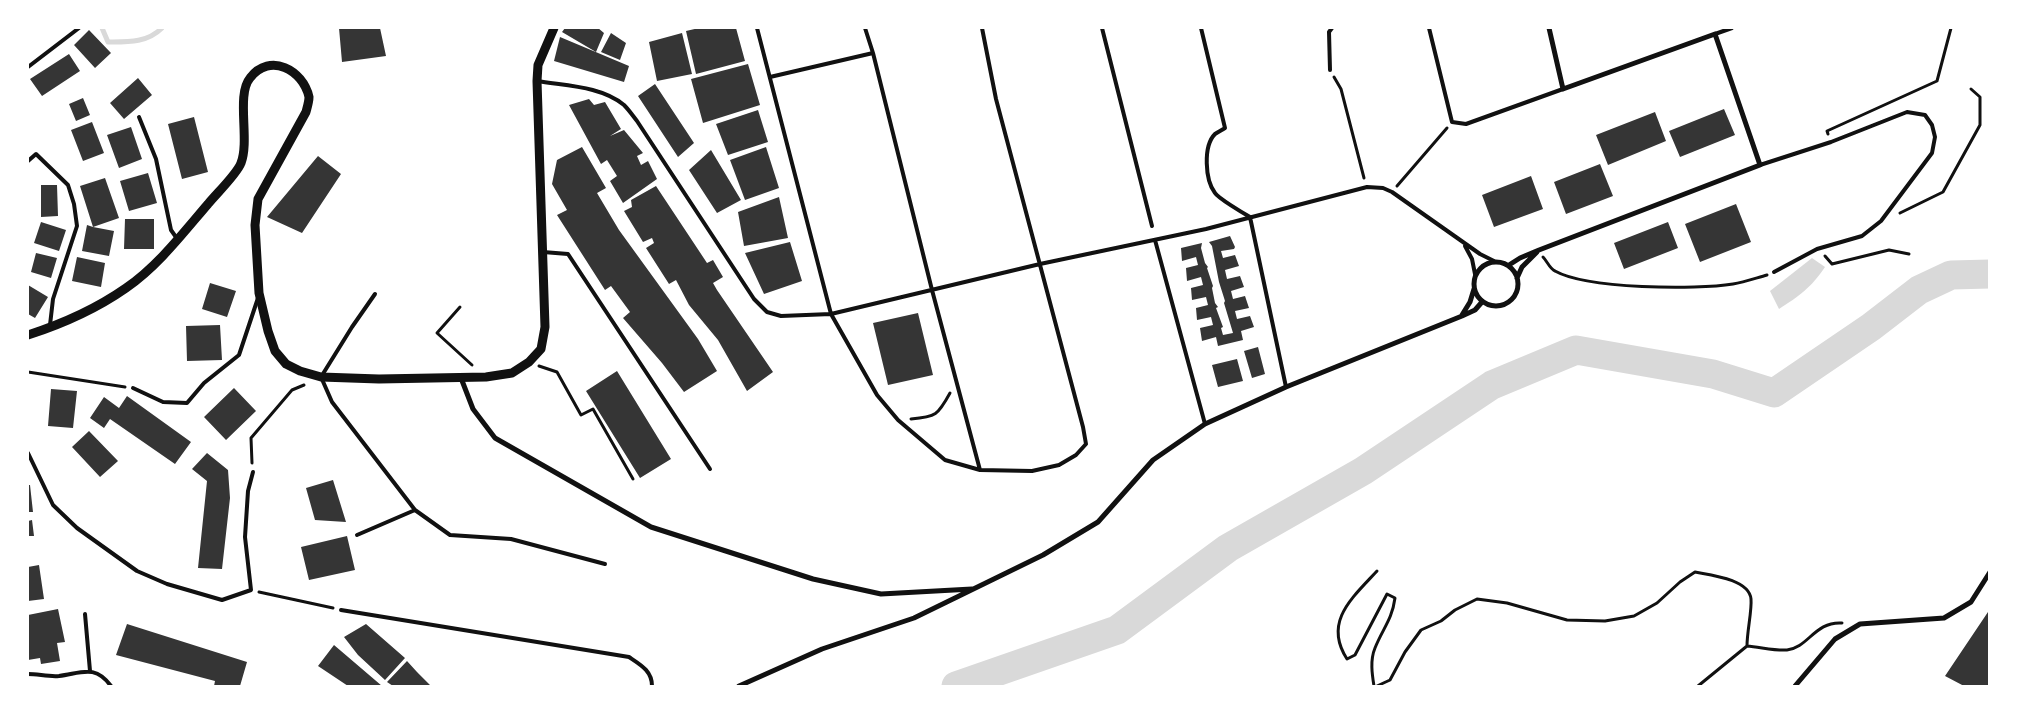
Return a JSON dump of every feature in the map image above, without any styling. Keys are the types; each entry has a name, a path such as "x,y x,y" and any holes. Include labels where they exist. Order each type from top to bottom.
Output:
{"street":[{"path":"28,335 50,328 80,314 127,288 178,240 241,165 245,147 244,94 249,79 259,69 275,65 290,69 302,81 309,98 306,112 258,199 255,225 260,293 268,331 276,350 286,364 300,371 321,377 379,379 461,378 512,373 529,362 541,349 545,327 537,81 538,65 554,28"},
{"path":"1509,265 1539,250 1760,165 1714,34 1563,89 1550,28"},
{"path":"1474,289 1482,302 1497,306 1505,304 1516,293 1517,278 1522,267 1539,250"},
{"path":"1462,316 1470,302 1474,289 1475,274 1480,267 1494,261 1509,265 1517,278"},
{"path":"739,686 822,649 914,618 1043,555 1098,522 1153,460 1205,424 1286,387 1462,316 1475,310 1482,302"},
{"path":"461,378 473,409 495,438 652,527 813,578 881,594 975,588"},
{"path":"1795,686 1835,639 1860,624 1944,618 1971,602 1990,572"}],"lane":[{"path":"28,67 79,28"},
{"path":"757,28 831,314 877,395 898,420 946,460 980,470 1032,471 1059,465 1076,456 1086,444 996,98 982,28"},
{"path":"865,28 980,470"},
{"path":"1102,28 1152,226"},
{"path":"1201,28 1225,128 1214,135 1209,147 1206,165 1209,182 1215,195 1250,217 1286,387"},
{"path":"1330,70 1329,32 1332,28"},
{"path":"1429,28 1452,122 1466,124 1563,89"},
{"path":"1714,34 1732,28"},
{"path":"770,77 873,53"},
{"path":"537,81 607,94 625,106 637,121 754,299 767,312 782,316 831,314 1040,264 1206,229 1367,187 1383,188 1392,192 1464,244 1494,261"},
{"path":"1760,165 1831,142 1907,112 1926,115 1932,125 1935,138 1932,153 1881,221 1862,236 1817,249 1774,272"},
{"path":"139,117 156,159 171,230 178,240"},
{"path":"28,161 36,154 68,184 74,204 77,226 54,299 50,328"},
{"path":"1155,240 1205,424"},
{"path":"1464,244 1472,259 1475,274"},
{"path":"543,252 568,254 710,469"},
{"path":"133,388 163,402 186,403 204,383 239,355 260,293"},
{"path":"375,294 321,377 332,402 415,510 450,535 511,539 605,564"},
{"path":"28,453 53,505 77,528 137,571 167,584 222,600 251,590 245,538 248,491 253,472"},
{"path":"357,535 415,510"},
{"path":"341,610 629,656 645,668 652,678 652,686"},
{"path":"85,614 90,671"},
{"path":"28,674 57,676 90,671 100,673 111,686"}],"path":[{"path":"1831,142 1827,131 1937,81 1950,28"},
{"path":"1330,70 1341,89 1367,187"},
{"path":"1881,221 1943,192 1980,125 1980,97 1971,89"},
{"path":"1392,192 1452,122"},
{"path":"1539,250 1554,271 1578,279 1611,284 1698,288 1734,284 1774,272"},
{"path":"1832,264 1889,250 1909,254"},
{"path":"460,308 437,334 486,377"},
{"path":"529,362 557,372 581,415 594,409 633,479"},
{"path":"28,372 133,388"},
{"path":"253,472 251,438 292,390 321,377"},
{"path":"898,420 928,418 935,415 941,410 956,382"},
{"path":"1377,571 1353,597 1340,616 1337,634 1339,647 1347,659 1355,655 1388,594 1395,598 1393,613 1374,650 1371,672 1376,686 1390,680 1405,652 1421,630 1441,621 1455,610 1477,599 1507,603 1568,620 1605,621 1634,616 1657,603 1694,572 1723,578 1746,588 1751,598 1748,646"},
{"path":"251,590 341,610"},
{"path":"1698,686 1748,646 1787,650 1800,645 1817,629 1835,622 1860,624"}],"shaded area":[{"path":"1812,258 1825,267 1815,281 1779,309 1770,291"}],"building":[{"path":"339,28 380,28 386,56 342,62"},
{"path":"565,28 598,28 604,33 596,52 562,32"},
{"path":"699,28 736,28 745,61 696,74 686,31"},
{"path":"89,30 111,53 95,68 74,45"},
{"path":"611,33 626,43 620,60 601,52"},
{"path":"682,33 692,74 657,81 649,42"},
{"path":"560,37 629,66 624,82 554,61"},
{"path":"69,54 80,71 42,96 30,79"},
{"path":"748,64 760,105 703,123 691,79"},
{"path":"138,78 152,95 124,119 110,103"},
{"path":"655,84 694,143 678,157 638,96"},
{"path":"83,98 90,115 76,121 69,104"},
{"path":"589,99 594,105 605,102 621,129 610,136 624,130 643,153 637,156 641,165 648,161 657,179 623,203 610,181 617,176 607,160 601,164 569,105"},
{"path":"1724,109 1735,135 1680,157 1669,131"},
{"path":"758,110 768,142 728,155 716,124"},
{"path":"1655,112 1666,141 1608,165 1596,135"},
{"path":"194,117 208,172 182,179 168,124"},
{"path":"92,122 104,153 83,161 71,130"},
{"path":"131,127 142,159 119,168 107,135"},
{"path":"582,147 606,188 597,193 619,230 698,339 717,371 684,392 623,318 630,312 611,286 605,290 557,215 567,210 552,184 557,160"},
{"path":"766,147 779,188 745,200 730,160"},
{"path":"711,150 741,200 717,213 689,170"},
{"path":"318,156 341,174 302,233 267,217"},
{"path":"1600,164 1613,196 1566,214 1554,182"},
{"path":"148,173 157,203 129,211 120,181"},
{"path":"1531,176 1543,209 1494,227 1482,195"},
{"path":"105,178 119,218 93,227 80,186"},
{"path":"41,185 57,185 58,216 41,217"},
{"path":"656,186 707,263 713,260 723,277 713,283 773,372 747,391 718,340 689,305 676,280 669,284 646,248 654,243 652,238 643,242 624,211 632,207 631,200"},
{"path":"779,197 788,238 744,246 738,212"},
{"path":"1736,204 1751,242 1700,262 1685,224"},
{"path":"125,219 154,219 154,249 124,249"},
{"path":"41,222 66,230 59,251 34,243"},
{"path":"1668,222 1678,248 1624,269 1614,243"},
{"path":"87,225 114,231 109,256 82,251"},
{"path":"1230,236 1235,247 1234,249 1221,251 1223,258 1235,255 1239,266 1225,270 1227,279 1240,276 1244,287 1231,291 1233,299 1245,296 1249,308 1235,311 1237,319 1250,316 1254,327 1241,331 1243,340 1218,346 1216,337 1202,341 1200,328 1213,325 1211,317 1197,320 1196,308 1208,305 1206,297 1192,300 1191,288 1203,285 1201,277 1187,281 1186,268 1198,265 1196,257 1182,261 1181,248 1202,243 1201,248 1213,286 1215,303 1218,307 1216,308 1223,327 1221,328 1223,335 1233,333 1224,303 1212,246 1209,242"},
{"path":"790,242 802,281 764,294 745,253"},
{"path":"36,253 57,258 51,278 31,272"},
{"path":"77,257 105,263 101,287 72,281"},
{"path":"210,283 236,291 227,317 202,309"},
{"path":"28,285 48,297 35,318 28,314"},
{"path":"918,313 933,375 888,385 873,323"},
{"path":"220,325 222,360 187,361 186,326"},
{"path":"1258,347 1265,374 1252,378 1244,351"},
{"path":"1237,359 1243,381 1218,387 1212,365"},
{"path":"617,371 671,459 640,478 586,391"},
{"path":"234,388 256,411 226,440 204,417"},
{"path":"51,389 77,391 73,428 48,426"},
{"path":"127,396 191,442 175,464 110,419 104,428 90,418 104,397 119,408"},
{"path":"89,431 118,461 100,477 72,447"},
{"path":"207,453 228,470 230,498 222,569 198,568 207,481 192,469"},
{"path":"333,480 346,522 315,520 306,488"},
{"path":"28,485 30,485 33,512 28,512"},
{"path":"32,520 34,536 28,536 28,521"},
{"path":"347,536 355,570 309,580 301,547"},
{"path":"39,565 44,599 28,601 28,567"},
{"path":"58,609 65,642 57,643 60,661 41,664 40,658 28,660 28,615"},
{"path":"1990,609 1990,686 1964,686 1945,676"},
{"path":"127,624 247,662 240,686 214,686 215,681 116,655"},
{"path":"366,624 405,658 385,680 358,655 344,637"},
{"path":"334,645 382,686 348,686 318,666"},
{"path":"407,661 431,686 393,686 387,682"}],"waterway":[{"path":"102,28 108,42 130,42 144,39 162,28"},
{"path":"956,686 1117,630 1228,548 1363,471 1492,385 1576,350 1713,374 1774,393 1871,327 1919,290 1951,275 1990,274"}]}
